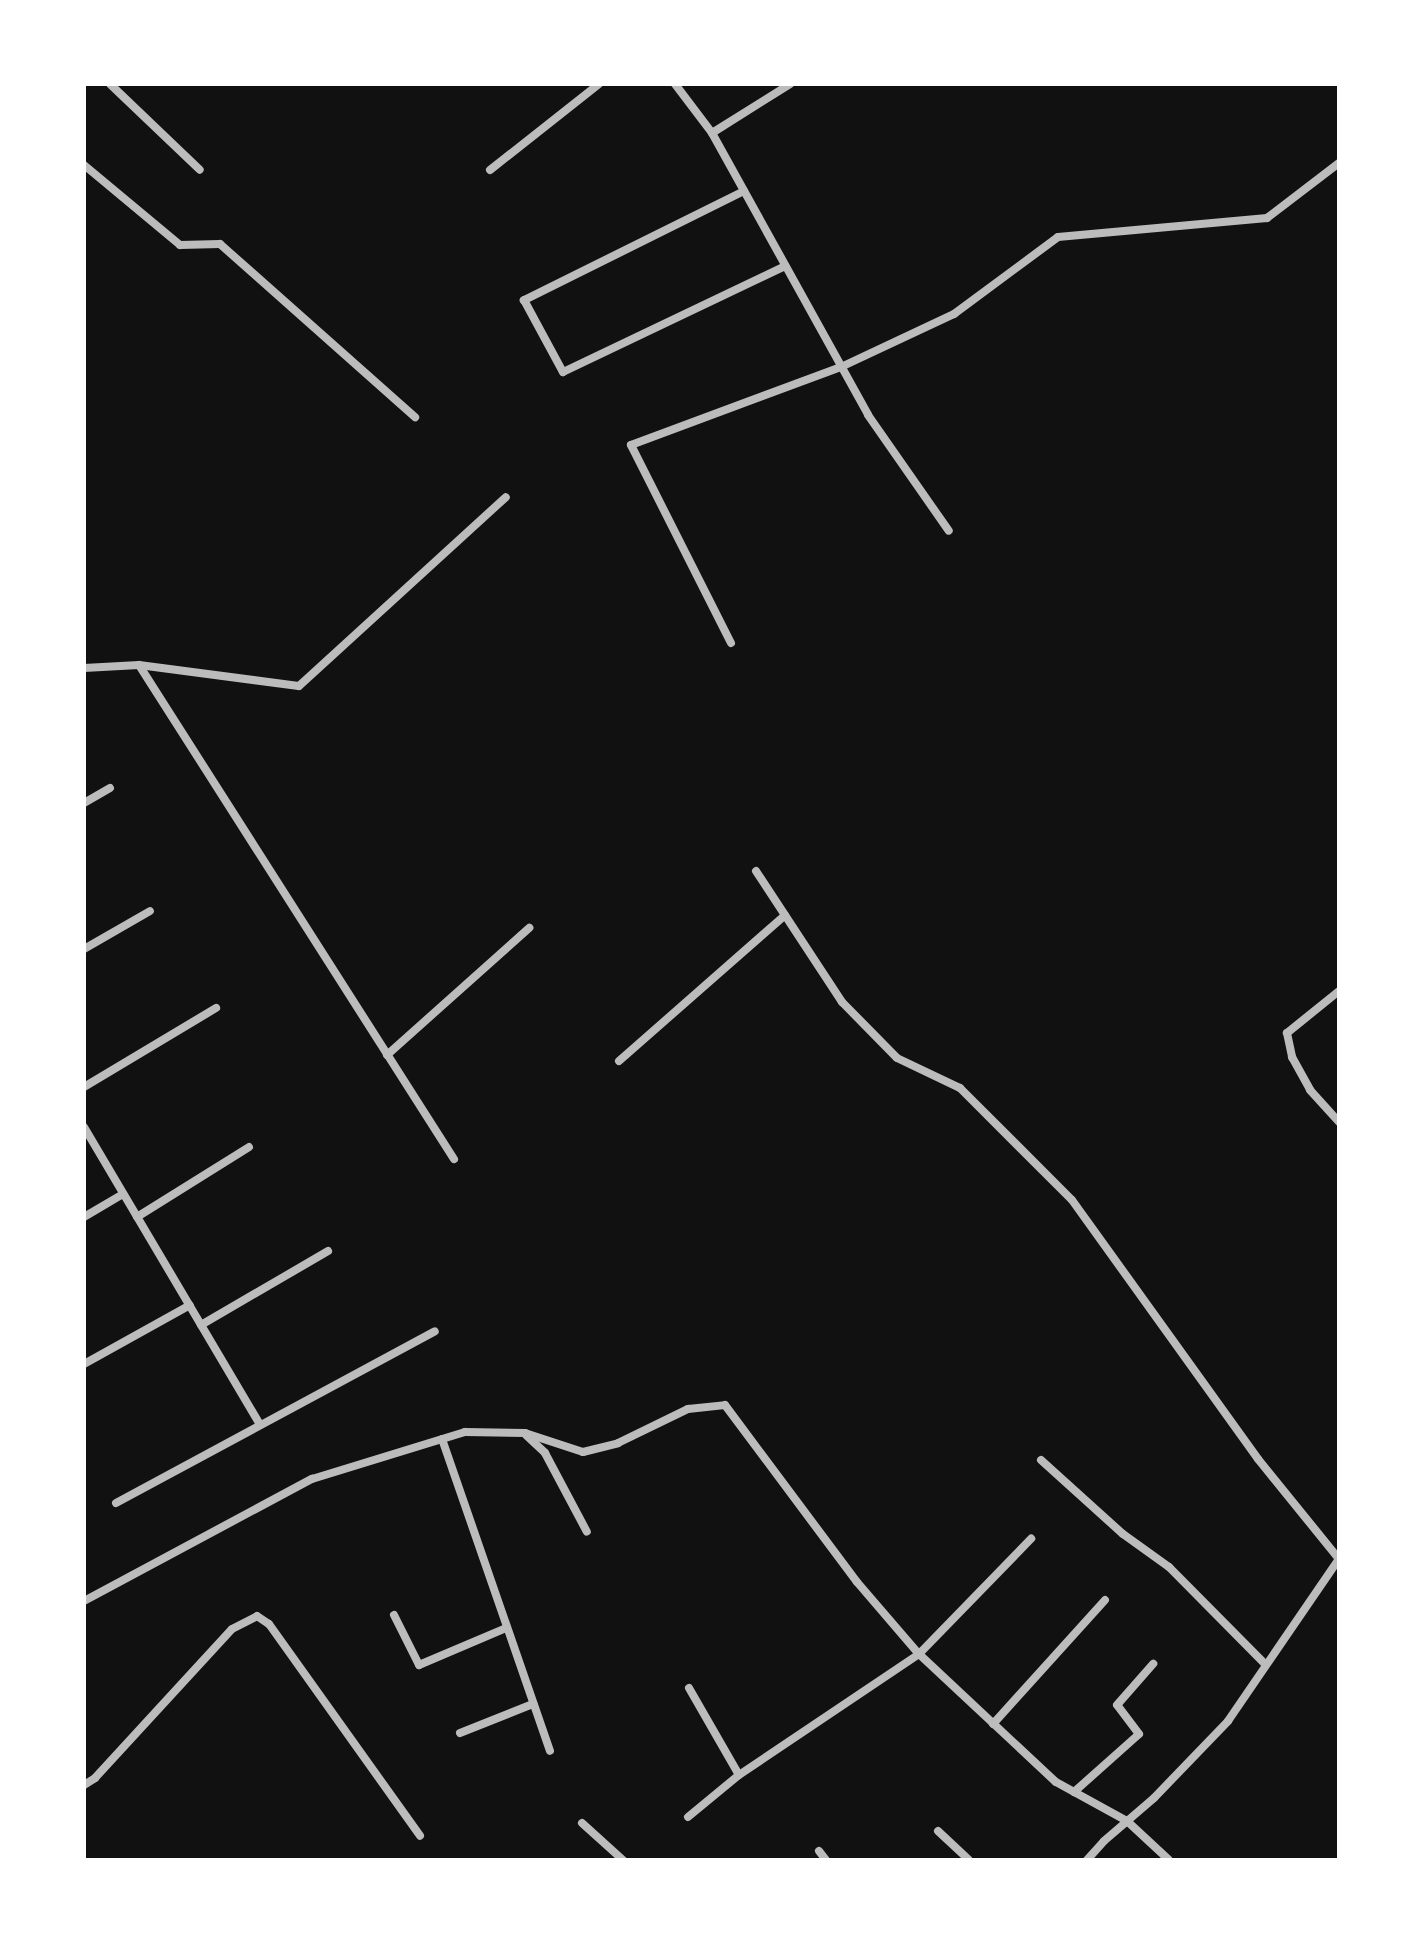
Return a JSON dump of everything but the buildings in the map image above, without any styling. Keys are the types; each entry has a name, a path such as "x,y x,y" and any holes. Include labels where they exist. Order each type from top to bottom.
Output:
{"street":[{"path":"110,84 200,170"},
{"path":"490,170 599,84"},
{"path":"675,84 712,133 868,415 949,531"},
{"path":"712,133 790,84"},
{"path":"731,643 631,445 841,367 954,314 1058,237 1267,218 1339,163"},
{"path":"84,165 180,245 220,244 415,417"},
{"path":"744,191 524,300 563,372 785,266"},
{"path":"84,668 139,665 299,686 506,497"},
{"path":"139,665 454,1159"},
{"path":"84,803 110,788"},
{"path":"756,871 842,1002 897,1058 960,1088 1072,1200 1258,1459 1339,1559 1228,1721 1154,1798 1087,1860"},
{"path":"84,949 150,911"},
{"path":"619,1061 785,915"},
{"path":"387,1055 529,928"},
{"path":"1339,991 1287,1033 1292,1057 1310,1090 1339,1122"},
{"path":"84,1087 216,1008"},
{"path":"84,1127 260,1425"},
{"path":"137,1217 249,1147"},
{"path":"84,1217 123,1194"},
{"path":"201,1325 328,1251"},
{"path":"84,1364 190,1305"},
{"path":"116,1503 435,1331"},
{"path":"84,1601 312,1479 442,1439 465,1432 525,1433 583,1452 618,1443 688,1409 725,1405 857,1582 919,1654 1056,1782 1127,1821 1169,1860"},
{"path":"525,1433 545,1453 587,1532"},
{"path":"442,1439 550,1751"},
{"path":"1041,1460 1123,1534 1169,1567 1265,1664"},
{"path":"688,1817 739,1775 919,1654 1031,1539"},
{"path":"993,1724 1105,1600"},
{"path":"394,1615 419,1665 506,1628"},
{"path":"84,1785 95,1778 232,1629 257,1616 269,1624 420,1836"},
{"path":"1074,1792 1139,1734 1117,1705 1153,1664"},
{"path":"689,1688 739,1775"},
{"path":"460,1733 533,1704"},
{"path":"582,1823 623,1860"},
{"path":"938,1831 969,1860"},
{"path":"819,1851 826,1860"}]}
